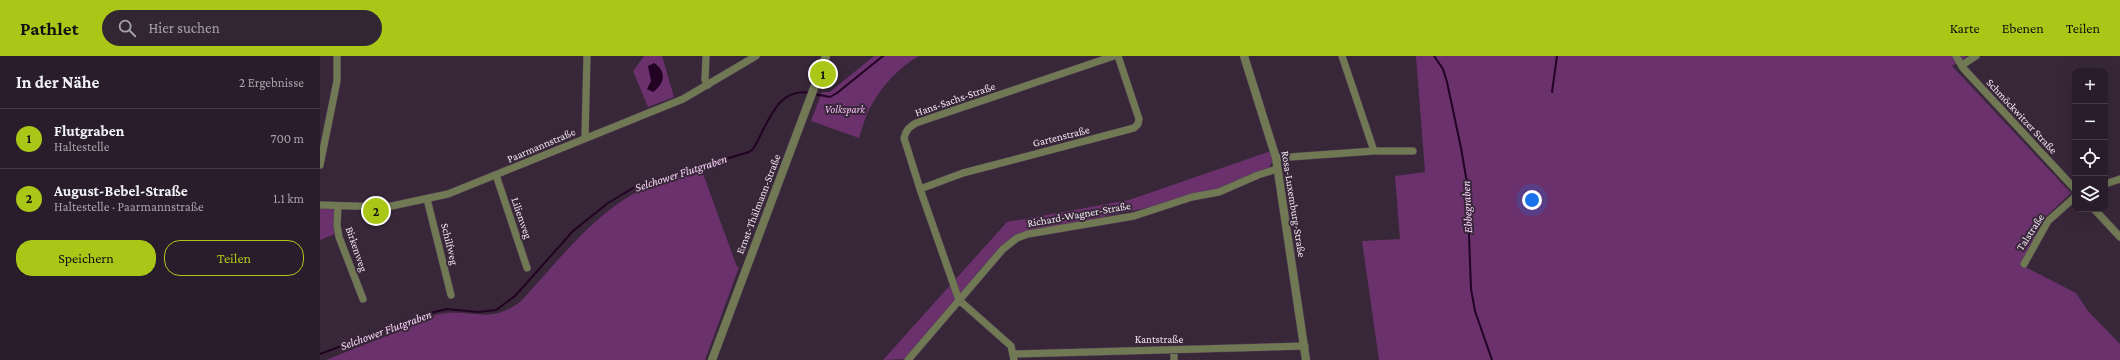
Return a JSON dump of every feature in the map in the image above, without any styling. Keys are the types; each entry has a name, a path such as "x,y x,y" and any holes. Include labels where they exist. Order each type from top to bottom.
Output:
{"street":[{"path":"320,165 337,81 337,56"},
{"path":"585,138 587,56"},
{"path":"706,56 705,80 708,85"},
{"name":"Paarmannstraße","path":"320,205 387,207 448,194 496,176 585,138 683,99 756,56"},
{"name":"Ernst-Thälmann-Straße","path":"712,360 826,56"},
{"name":"Hans-Sachs-Straße","path":"959,300 920,189 904,138 909,127 1114,56"},
{"name":"Gartenstraße","path":"920,189 963,173 1134,128 1138,124 1139,119 1118,56"},
{"name":"Rosa-Luxemburg-Straße","path":"1244,56 1276,158 1306,360"},
{"path":"1342,56 1374,151"},
{"name":"Schmöckwitzer Straße","path":"1956,56 1963,68 2072,186"},
{"path":"1962,65 1976,56"},
{"path":"1276,158 1374,151 1413,151"},
{"name":"Richard-Wagner-Straße","path":"908,360 1003,249 1021,236 1134,216 1192,197 1219,192 1258,175 1277,169"},
{"name":"Lilienweg","path":"496,176 527,268"},
{"path":"2108,183 2120,178"},
{"name":"Schilfweg","path":"427,199 451,295"},
{"name":"Talstraße","path":"2024,264 2048,221 2072,200"},
{"name":"Birkenweg","path":"338,206 337,225 339,237 364,299"},
{"path":"2097,212 2120,237"},
{"path":"959,300 1011,346 1014,357"},
{"name":"Kantstraße","path":"1014,357 1304,346"},
{"path":"1174,351 1174,360"}],"green space":[{"path":"644,56 662,56 674,97 648,107 633,71"},
{"name":"Volkspark","path":"874,56 919,56 898,71 880,91 867,113 859,138 811,121 822,92 830,92"},
{"path":"1416,56 1967,56 1952,66 2071,193 2040,222 2043,235 2025,267 2076,293 2088,311 2120,344 2120,360 1379,360 1362,241 1400,239 1395,176 1425,172"},
{"path":"1271,151 1273,160 1269,168 1226,187 1151,207 1019,234 905,359 883,360 1007,222 1129,200"},
{"path":"701,168 737,267 739,267 705,360 326,360 399,331 434,315 458,313 485,315 501,312 510,308 520,302 589,227 621,202 638,191 653,184"},
{"path":"334,208 335,234 320,240 320,209"}],"shaded area":[{"path":"654,63 661,70 663,78 660,85 653,92 647,89 651,81 648,66"}],"waterway":[{"name":"Selchower Flutgraben","path":"814,94 830,97 883,56"},
{"name":"Ebbegraben","path":"1434,56 1443,69 1447,82 1461,148 1467,183 1471,289 1475,311 1492,360"},
{"path":"1552,92 1557,56"},
{"name":"Selchower Flutgraben","path":"320,354 422,315 447,309 478,312 496,310 515,296 573,231 608,203 638,185 749,152 753,149 768,120 781,102 798,92 810,93"}],"place":[{"name":"Flutgraben","path":"823,74"},
{"name":"August-Bebel-Straße","path":"376,211"}]}
